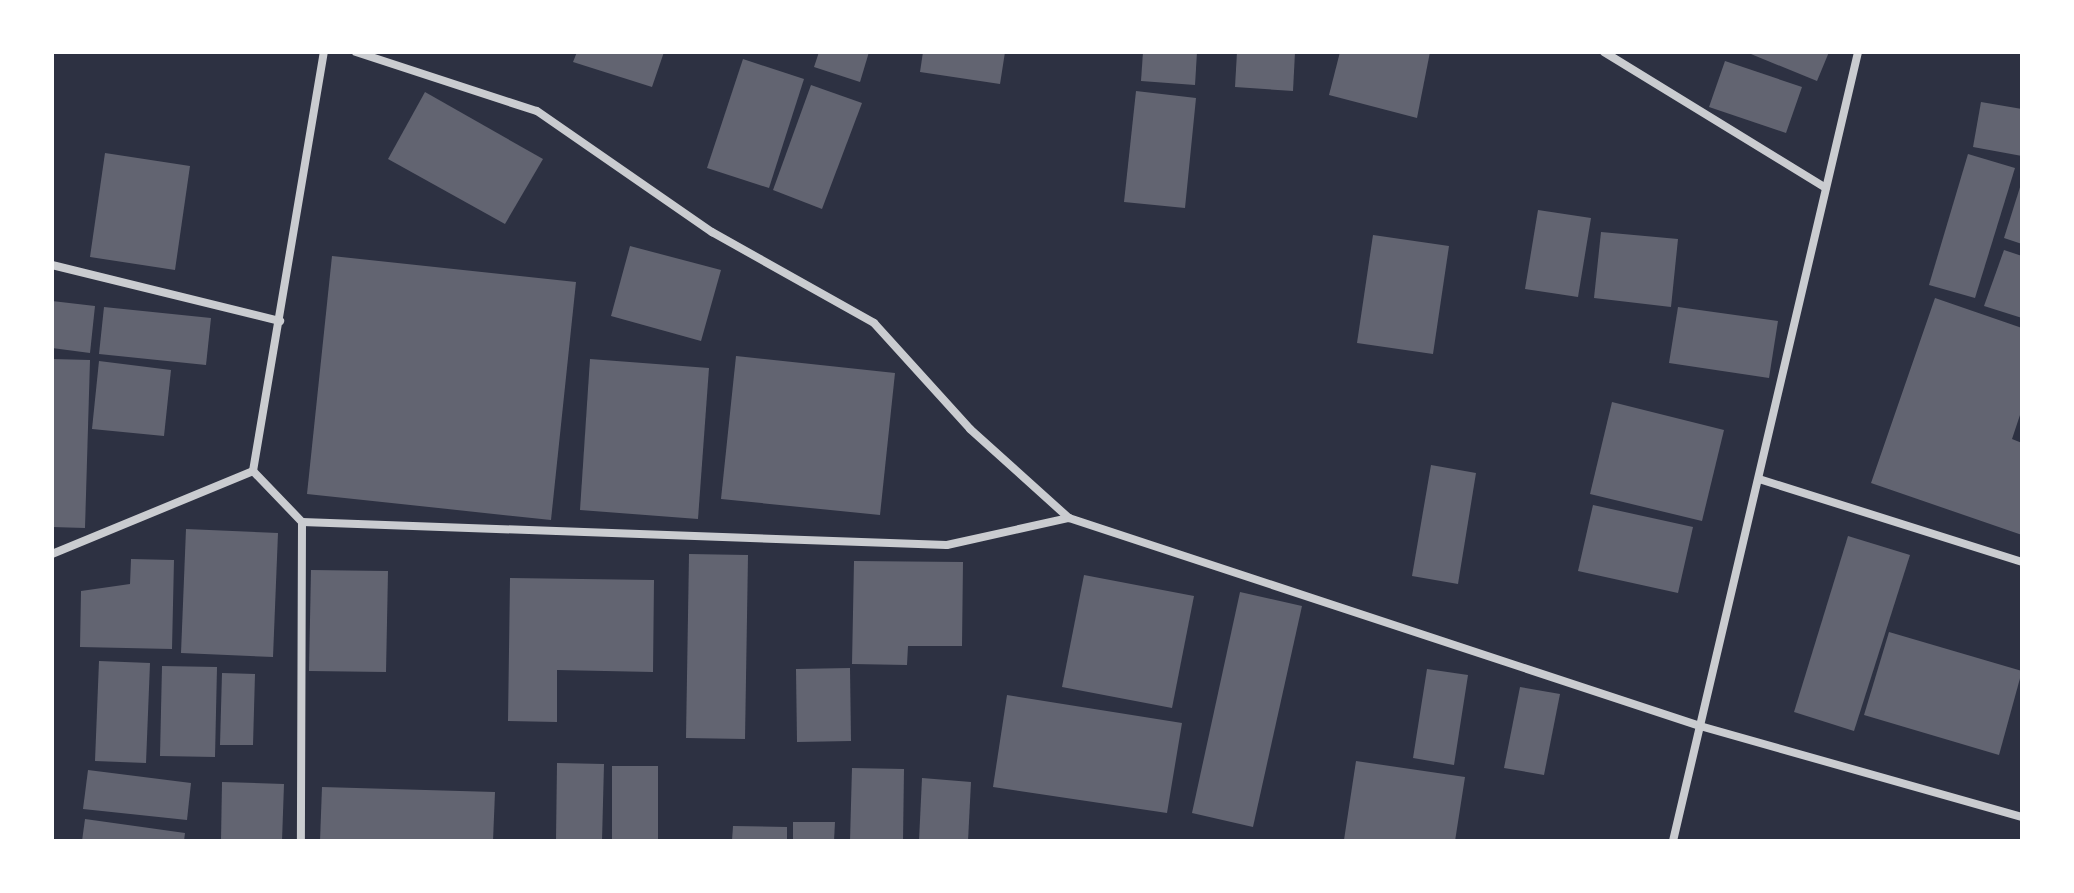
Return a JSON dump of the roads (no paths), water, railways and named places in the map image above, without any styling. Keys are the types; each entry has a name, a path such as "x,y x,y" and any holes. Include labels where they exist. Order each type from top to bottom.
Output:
{"street":[{"path":"253,471 324,52"},
{"path":"356,52 537,111 712,232 874,323 970,429 1069,518 1700,726 2022,817"},
{"path":"1604,52 1826,188"},
{"path":"1673,841 1858,52"},
{"path":"52,265 280,321"},
{"path":"253,471 302,522 301,841"},
{"path":"52,554 253,471"},
{"path":"1759,479 2022,562"},
{"path":"302,522 947,545 1069,518"}]}
